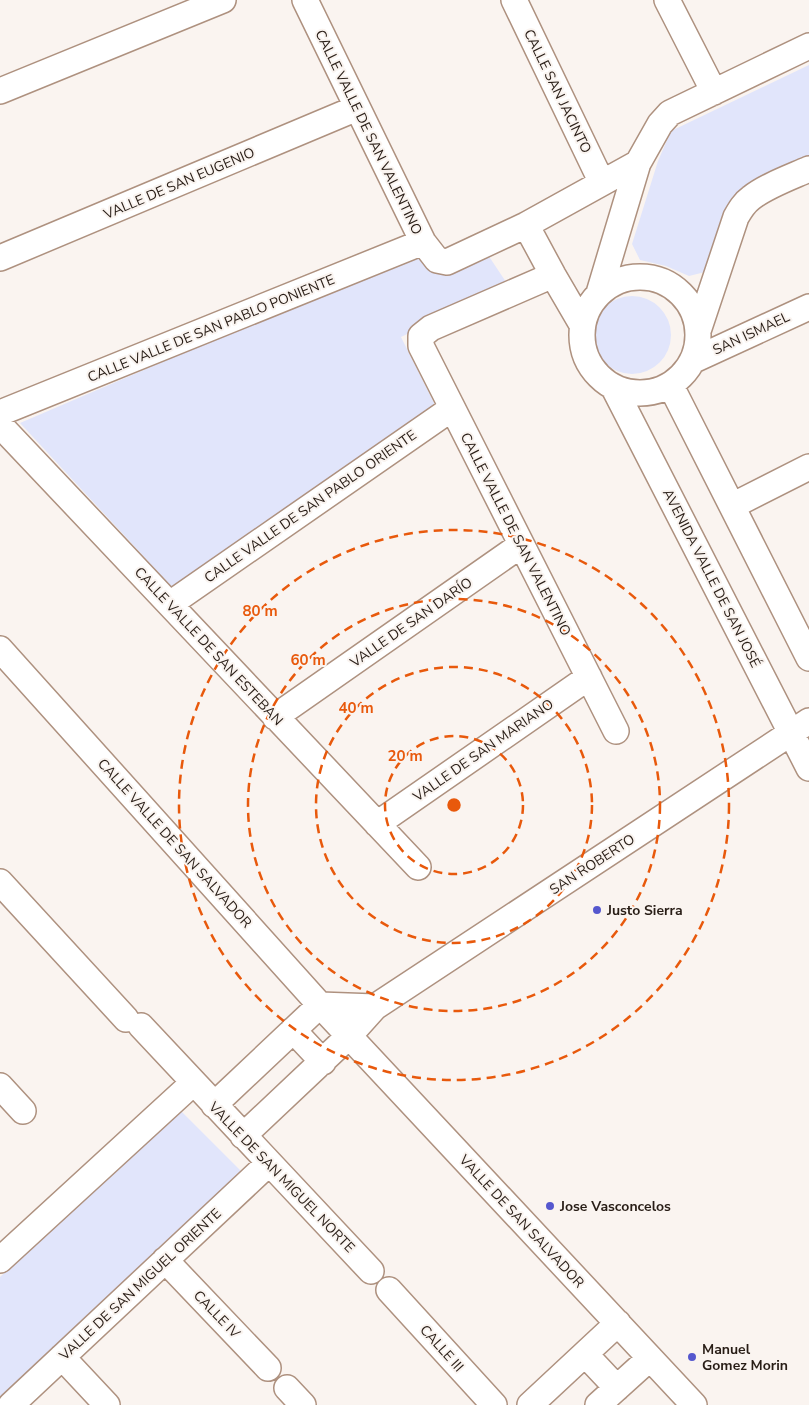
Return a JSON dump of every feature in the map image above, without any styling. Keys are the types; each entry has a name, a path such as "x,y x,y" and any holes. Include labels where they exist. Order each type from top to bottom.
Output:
{"street":[{"path":"0,91 223,0"},
{"name":"CALLE VALLE DE SAN VALENTINO","path":"305,0 357,108 430,251"},
{"name":"CALLE SAN JACINTO","path":"514,0 602,182"},
{"path":"667,0 714,92"},
{"path":"599,293 638,163 660,124 670,113 809,46"},
{"name":"VALLE DE SAN EUGENIO","path":"0,258 357,108"},
{"name":"CALLE VALLE DE SAN PABLO PONIENTE","path":"0,413 430,251 447,262 526,225 638,163"},
{"path":"699,328 692,308 679,291 660,280 638,276 617,281 599,293 590,304 582,323 581,337 586,358 597,375 614,388 628,393 642,394 657,392 670,386 684,375 694,360 698,345 699,328 736,217 742,207 762,191 809,169"},
{"path":"526,225 582,323"},
{"name":"CALLE VALLE DE SAN VALENTINO","path":"553,275 431,328 421,336 420,346 616,731"},
{"name":"SAN ISMAEL","path":"694,360 809,307"},
{"path":"670,386 732,506 802,629 809,658"},
{"name":"AVENIDA VALLE DE SAN JOSÉ","path":"614,388 800,727 809,768"},
{"name":"CALLE VALLE DE SAN PABLO ORIENTE","path":"170,604 451,409"},
{"name":"CALLE VALLE DE SAN ESTEBAN","path":"0,425 418,867"},
{"path":"732,506 809,467"},
{"name":"VALLE DE SAN DARÍO","path":"275,717 521,545"},
{"name":"CALLE VALLE DE SAN SALVADOR","path":"2,657 349,1036"},
{"name":"VALLE DE SAN MARIANO","path":"377,824 589,677"},
{"name":"SAN ROBERTO","path":"244,1136 349,1036 376,1006 800,727"},
{"name":"VALLE DE SAN MIGUEL NORTE","path":"0,882 371,1270"},
{"path":"214,1105 320,1005 376,1006"},
{"path":"293,1030 322,1062"},
{"name":"VALLE DE SAN SALVADOR","path":"349,1036 694,1405"},
{"path":"0,1260 193,1083"},
{"path":"0,1086 23,1111"},
{"name":"VALLE DE SAN MIGUEL ORIENTE","path":"11,1405 269,1163"},
{"name":"CALLE IV","path":"165,1260 268,1368"},
{"name":"CALLE III","path":"389,1290 492,1404"},
{"path":"530,1405 618,1323"},
{"path":"585,1354 617,1388"},
{"path":"62,1357 107,1405"},
{"path":"598,1405 650,1358"}],"shaded area":[{"path":"809,65 809,159 731,201 705,272 689,276 666,266 640,260 632,244 658,161 671,131"},
{"path":"424,250 435,273 488,255 508,285 401,337 437,409 172,587 20,423"},
{"path":"632,296 647,299 660,307 668,320 671,335 668,350 660,363 647,371 632,374 617,371 604,363 596,350 593,335 596,320 604,307 617,299"},
{"path":"181,1111 242,1172 0,1399 0,1277"}],"place":[{"name":"Justo Sierra","path":"597,910"},
{"name":"Jose Vasconcelos","path":"550,1206"},
{"name":"Manuel Gomez Morin","path":"692,1357"}]}
